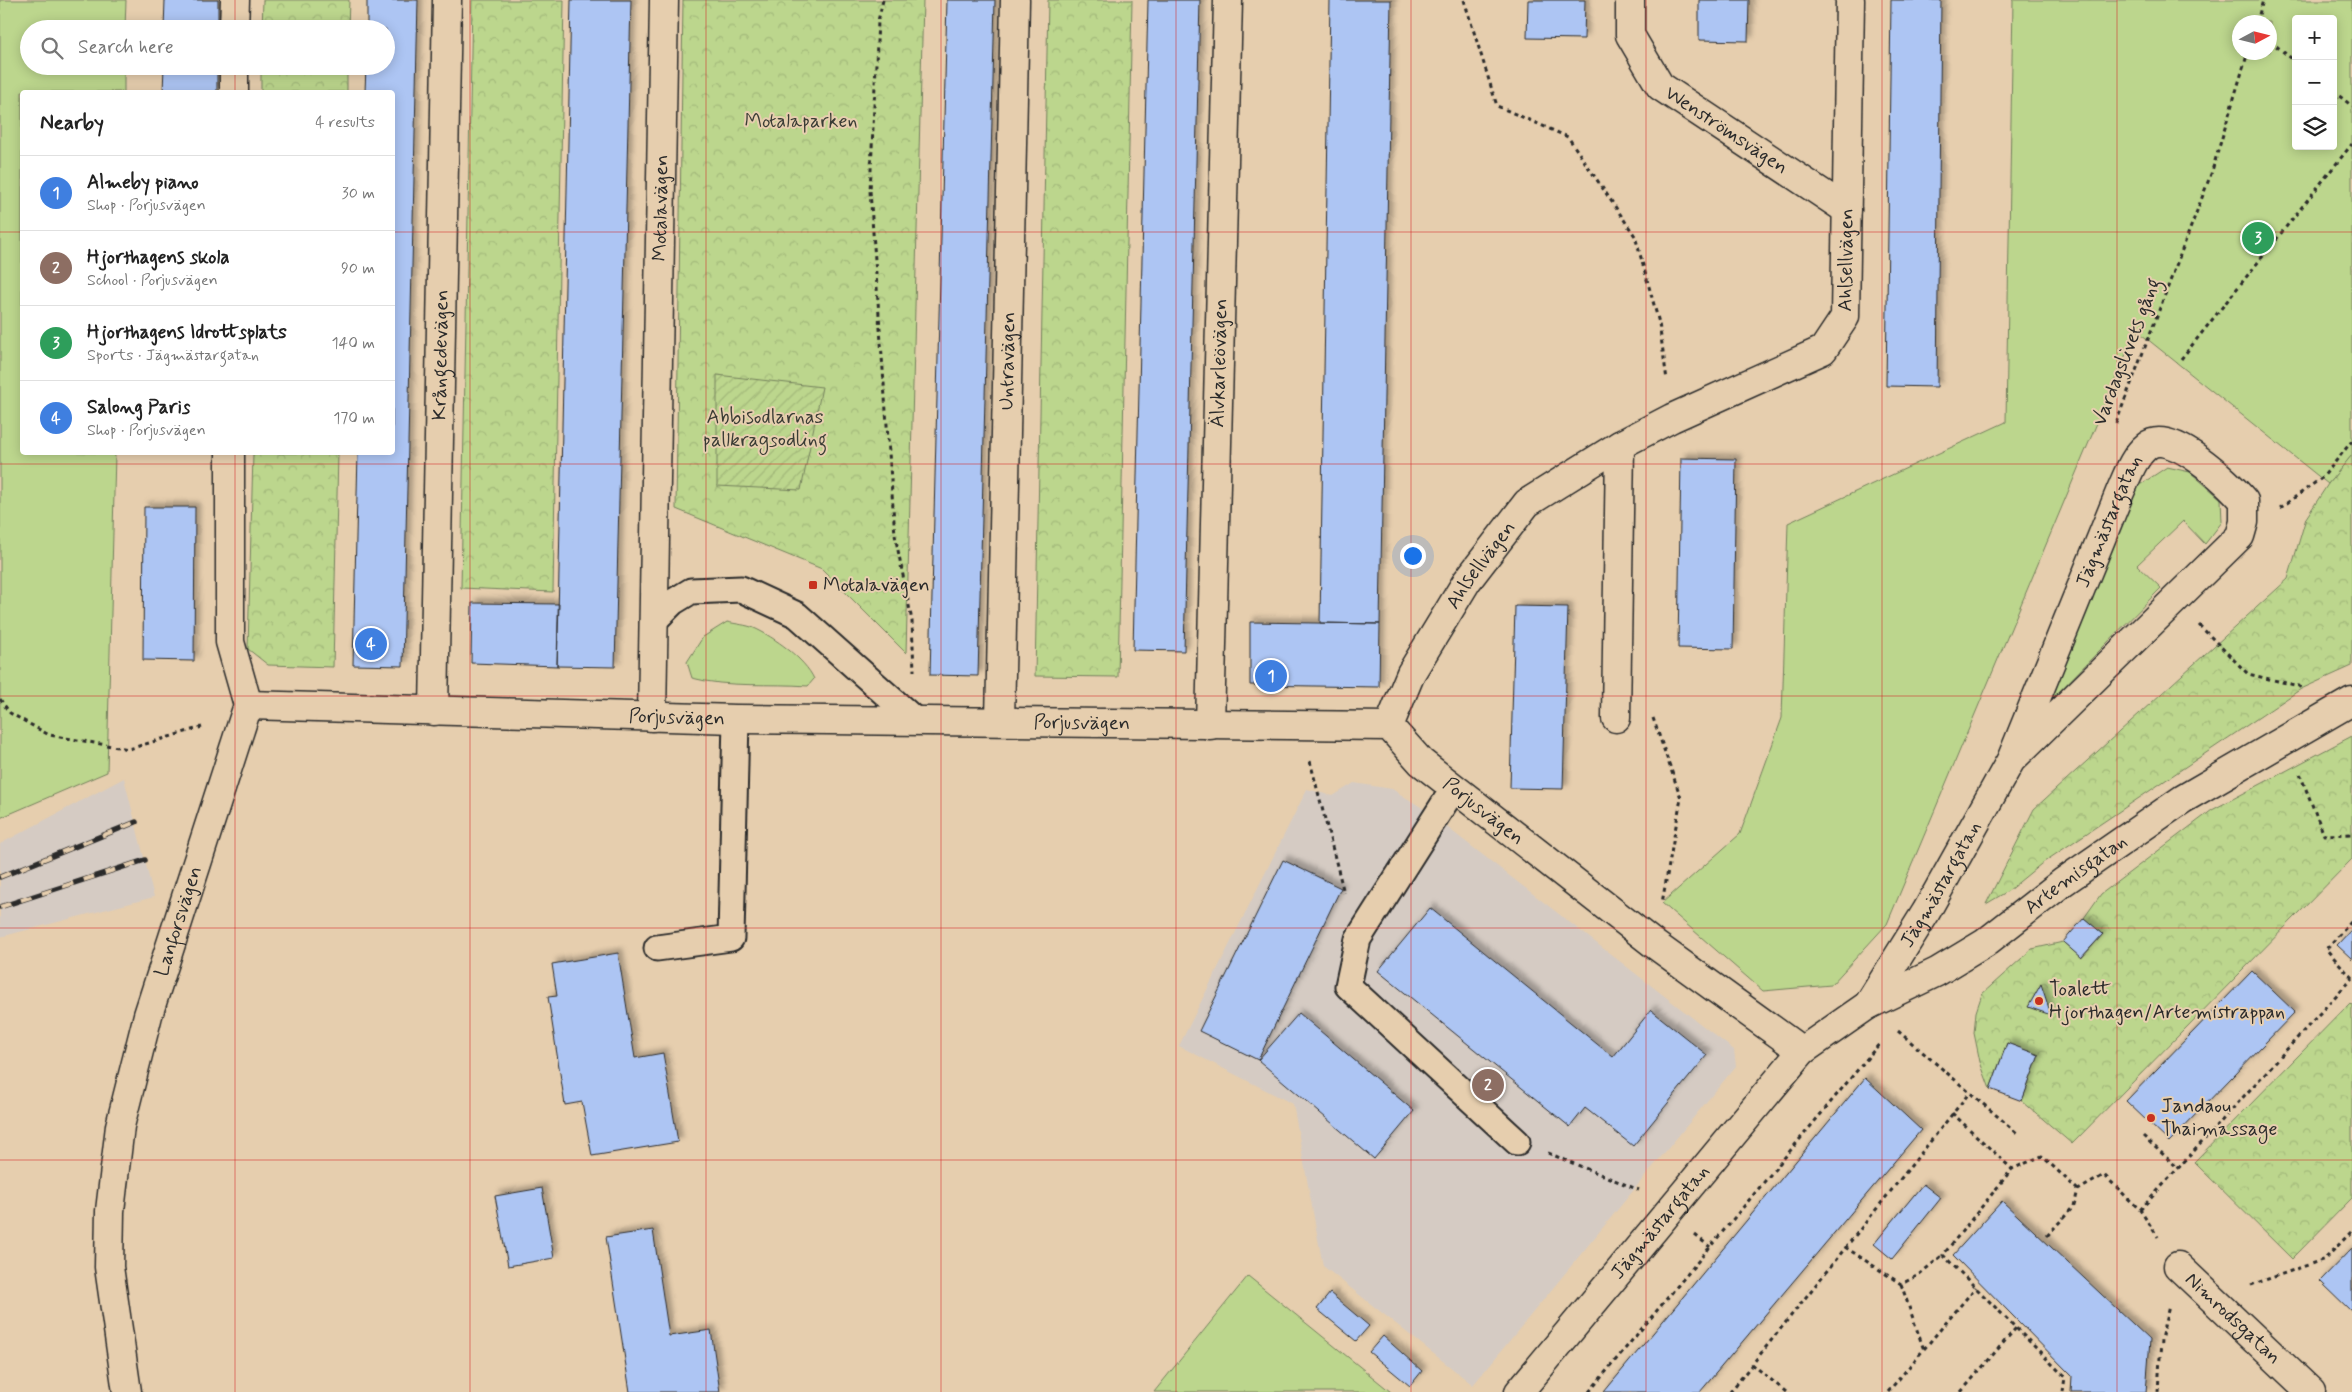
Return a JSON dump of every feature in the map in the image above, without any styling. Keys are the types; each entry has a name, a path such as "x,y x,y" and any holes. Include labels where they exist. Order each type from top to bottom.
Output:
{"street":[{"path":"234,20 235,0"},
{"name":"Krångedevägen","path":"434,711 447,0"},
{"name":"Motalavägen","path":"652,717 664,0"},
{"name":"Untravägen","path":"1000,721 1015,0"},
{"name":"Älvkarleövägen","path":"1210,725 1228,0"},
{"name":"Wenströmsvägen","path":"1630,0 1630,35 1660,86 1847,210"},
{"name":"Ahlsellvägen","path":"1389,726 1411,673 1467,581 1527,503 1620,445 1672,418 1823,350 1845,317 1850,0"},
{"path":"234,75 234,90"},
{"name":"Jägmästargatan","path":"1868,1005 1926,912 2011,760 2120,492 2137,456 2148,445 2164,442 2179,446 2231,486 2244,501 2244,522 2240,536 2177,600 2011,760"},
{"path":"1616,718 1620,445"},
{"path":"230,455 230,642 248,704"},
{"name":"Artemisgatan","path":"1802,1051 1868,1005 1937,972 1985,943 2063,882 2183,799 2352,701"},
{"name":"Porjusvägen","path":"248,704 736,719 1389,726 1421,762 1454,788 1654,944 1802,1051"},
{"name":"Lanforsvägen","path":"127,1392 109,1267 110,1211 120,1126 148,1016 248,704"},
{"name":"Jägmästargatan","path":"1519,1392 1802,1051"},
{"name":"Nimrodsgatan","path":"2178,1266 2310,1392"}],"lane":[{"path":"653,622 673,602 691,591 741,589 797,616 916,721"},
{"path":"657,948 731,938 736,719"},
{"path":"1454,788 1358,939 1348,986 1517,1142"}],"path":[{"path":"883,0 878,21 870,192 895,534 912,621 916,721"},
{"path":"1464,0 1497,106 1568,137 1635,236 1660,323 1672,418"},
{"path":"2259,15 2263,0"},
{"path":"2277,47 2294,60"},
{"name":"Vardagslivets gång","path":"2115,426 2211,174 2246,60"},
{"path":"2337,94 2352,106"},
{"path":"2182,359 2352,144"},
{"path":"2240,536 2323,477 2352,441"},
{"path":"2177,600 2185,611 2248,674 2299,686"},
{"path":"0,699 10,713 49,735 129,749 202,727"},
{"path":"1653,718 1681,798 1654,944"},
{"path":"1300,726 1344,888 1345,898"},
{"path":"2297,765 2324,835 2352,834"},
{"path":"2046,1236 2074,1206 2078,1190 2104,1175 2140,1210 2352,978 2326,948 2352,921"},
{"path":"1868,1005 2017,1132"},
{"path":"1589,1392 1894,1027"},
{"path":"1730,1392 1970,1092"},
{"path":"1952,1113 2012,1169"},
{"path":"2143,1136 2178,1168"},
{"path":"1517,1142 1636,1187 1710,1247"},
{"path":"1901,1284 1917,1276 1943,1255 2012,1169 2042,1156 2078,1190"},
{"path":"2212,1298 2325,1259 2352,1231"},
{"path":"1845,1247 1901,1284 1924,1350"},
{"path":"1943,1255 2065,1377 2063,1392"},
{"path":"2158,1392 2161,1339 2178,1266"},
{"path":"1888,1392 1976,1287"},
{"path":"1961,1392 2016,1328"},
{"path":"1752,1364 1786,1392"}],"shaded area":[{"path":"124,778 154,897 0,937 0,844"},
{"path":"1354,783 1392,789 1421,807 1734,1050 1736,1066 1473,1385 1323,1266 1293,1104 1179,1046 1307,789 1333,796"}],"green space":[{"path":"0,0 126,0 125,20 20,20 20,75 124,75 124,90 20,90 20,455 115,455 107,772 0,818"},
{"path":"263,0 349,0 348,20 262,20"},
{"path":"472,0 564,0 553,592 461,588"},
{"name":"Motalaparken","path":"683,0 923,0 906,653 822,569 676,509"},
{"path":"1048,0 1132,0 1118,677 1035,676"},
{"path":"2013,0 2352,0 2352,455 2328,484 2136,330 1887,924 1831,985 1763,991 1662,903 1740,834 1782,718 1788,523 2006,422"},
{"path":"261,75 347,75 347,90 261,90"},
{"name":"Abbisodlarnas pallkragsodling","path":"717,375 822,387 801,490 717,486"},
{"path":"253,455 338,455 333,667 268,665 248,649"},
{"path":"2352,455 2352,666 2301,689 2041,864 2008,891 1986,904 2034,809 2288,579 2306,518 2328,484"},
{"path":"2167,467 2190,472 2221,499 2222,522 2205,544 2183,521 2137,565 2161,588 2045,706 2115,533 2138,486"},
{"path":"727,622 751,627 771,637 796,656 810,671 814,679 808,686 720,683 692,678 687,662 703,637"},
{"path":"2352,736 2352,859 2072,1144 2022,1101 2039,1055 2007,1043 1990,1089 1980,1062 1974,1033 1976,1012 1982,994 2032,949 2063,942 2082,958 2103,934 2084,918 2101,894 2212,810"},
{"path":"2350,1003 2352,1005 2352,1198 2292,1259 2194,1162"},
{"path":"1248,1276 1391,1392 1154,1392"}],"building":[{"path":"165,0 218,0 218,20 164,20"},
{"path":"367,0 418,0 403,666 353,665 358,455 395,455 395,90 365,90 366,75 395,75 395,20 367,20"},
{"path":"571,0 631,0 615,667 557,666"},
{"path":"947,0 995,0 978,676 930,675"},
{"path":"1148,0 1200,0 1184,651 1133,650"},
{"path":"1330,0 1391,0 1380,624 1320,623"},
{"path":"1528,0 1585,0 1584,39 1527,38"},
{"path":"1699,0 1749,0 1748,41 1699,40"},
{"path":"1891,0 1941,0 1937,387 1886,386"},
{"path":"164,75 217,75 217,90 163,90"},
{"path":"1681,458 1736,459 1733,649 1678,648"},
{"path":"144,507 195,507 194,661 143,660"},
{"path":"472,603 559,604 557,666 471,663"},
{"path":"1515,606 1568,607 1563,789 1510,788"},
{"path":"1250,622 1380,624 1379,687 1250,685"},
{"path":"1283,860 1341,888 1258,1060 1199,1031"},
{"path":"1430,908 1613,1057 1651,1010 1707,1055 1633,1146 1585,1108 1570,1127 1378,971"},
{"path":"2084,918 2103,934 2081,958 2063,942"},
{"path":"2352,929 2352,959 2337,945"},
{"path":"618,953 635,1058 663,1053 678,1142 592,1156 582,1102 565,1105 548,997 557,996 552,964"},
{"path":"2252,971 2295,1012 2169,1142 2126,1101"},
{"name":"Toalett Hjorthagen/Artemistrappan","path":"2041,984 2046,999 2051,1015 2028,1007"},
{"path":"1299,1013 1414,1111 1374,1159 1258,1060"},
{"path":"2007,1043 2039,1055 2022,1101 1990,1089"},
{"path":"1865,1078 1921,1130 1700,1392 1604,1392"},
{"path":"1923,1184 1941,1198 1892,1259 1874,1244"},
{"path":"542,1188 554,1258 508,1266 495,1196"},
{"path":"2002,1201 2150,1340 2146,1392 2071,1392 2072,1376 1953,1255"},
{"path":"653,1230 669,1336 711,1330 720,1392 630,1392 606,1237"},
{"path":"2352,1248 2352,1312 2320,1281"},
{"path":"1330,1293 1369,1326 1356,1341 1317,1309"},
{"path":"1383,1336 1422,1371 1410,1386 1369,1352"}],"railway":[{"path":"0,877 136,822"},
{"path":"0,907 145,860"}],"place":[{"name":"Hjorthagens Idrottsplats","path":"2258,238"},
{"name":"Motalavägen","path":"813,585"},
{"name":"Salong Paris","path":"371,644"},
{"name":"Almeby piano","path":"1271,676"},
{"name":"Toalett Hjorthagen/Artemistrappan","path":"2039,1001"},
{"name":"Hjorthagens skola","path":"1488,1085"},
{"name":"Jandaou Thaimassage","path":"2151,1118"}]}
